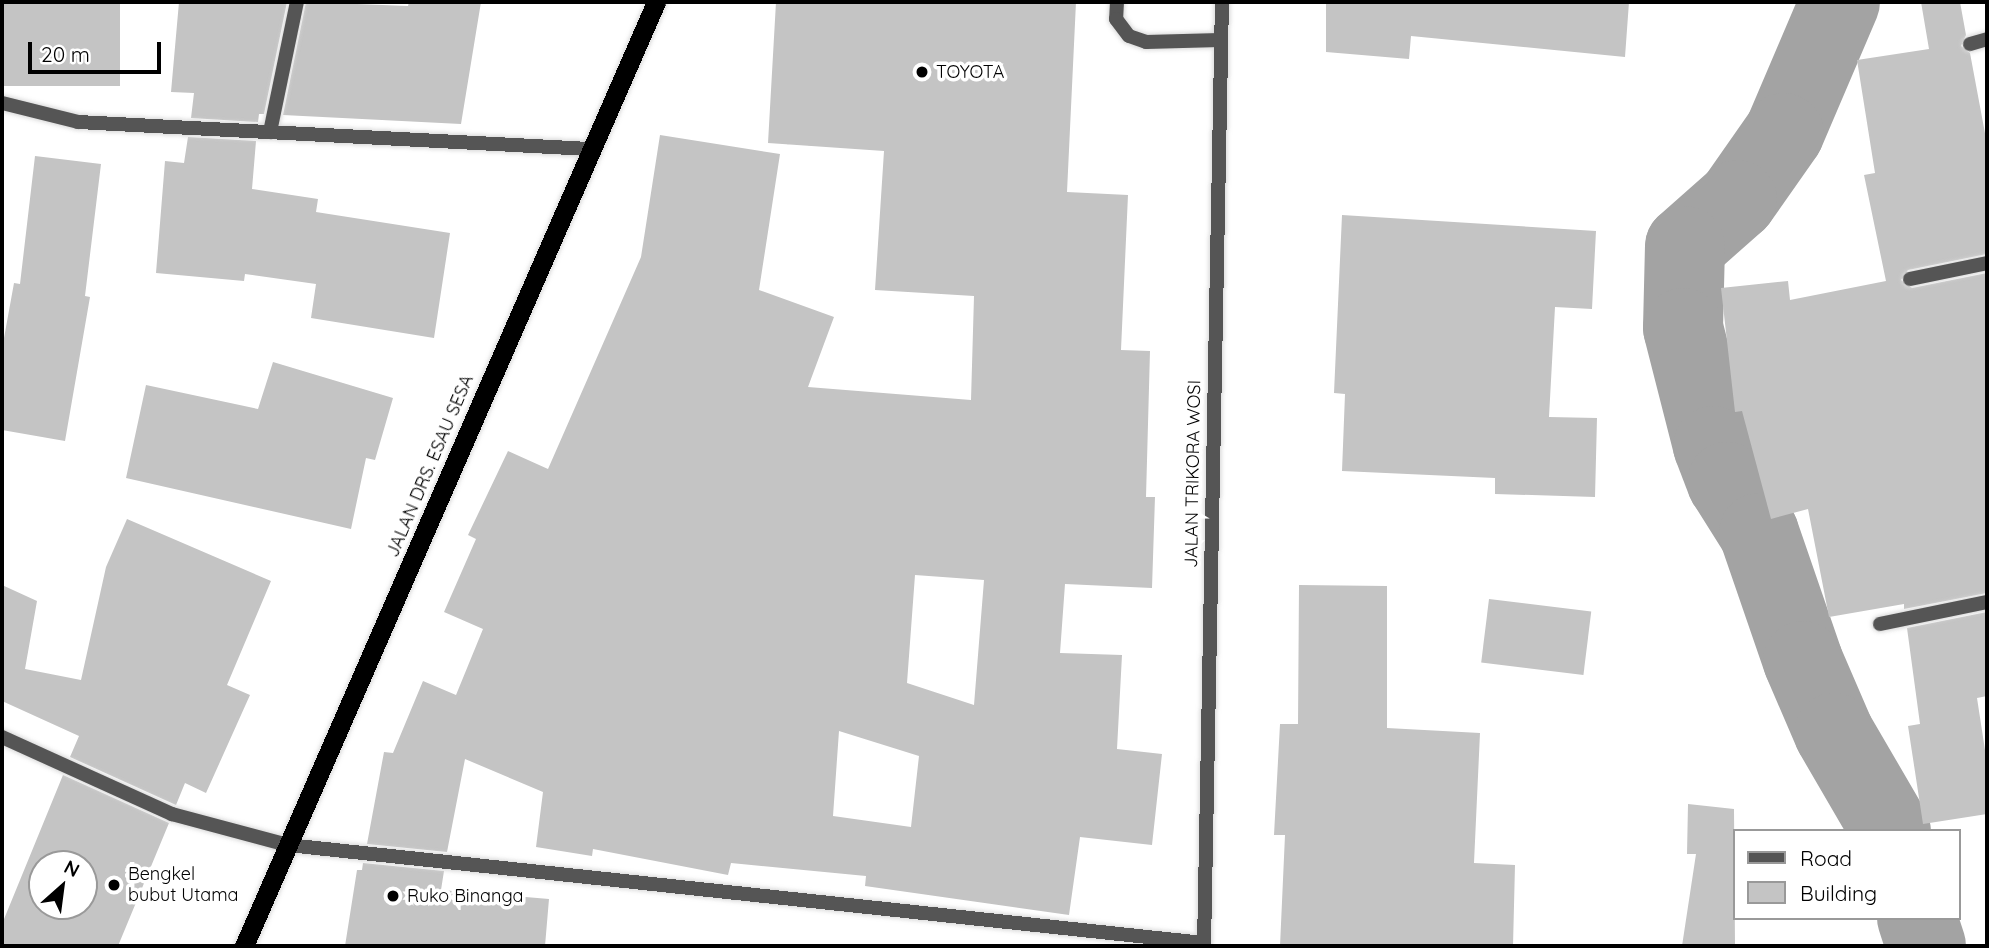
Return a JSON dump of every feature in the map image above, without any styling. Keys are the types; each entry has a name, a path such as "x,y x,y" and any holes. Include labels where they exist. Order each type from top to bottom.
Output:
{"highway":[{"name":"JALAN DRS. ESAU SESA","path":"244,946 589,149 656,2"}],"street":[{"path":"270,132 297,2"},
{"path":"1117,2 1116,19 1129,36 1146,42 1220,40"},
{"name":"JALAN TRIKORA WOSI","path":"1204,945 1222,2"},
{"path":"1970,44 1987,39"},
{"path":"2,103 78,122 589,149"},
{"path":"1910,279 1987,263"},
{"path":"1880,624 1987,601"},
{"path":"2,737 172,814 288,845 1204,945"}],"building":[{"path":"2,2 120,2 120,86 2,86"},
{"path":"179,2 287,2 264,114 259,114 258,122 191,118 194,93 171,92"},
{"path":"306,2 408,6 409,2 481,2 461,124 283,115"},
{"path":"776,2 1076,2 1067,192 1128,195 1121,350 1150,351 1146,497 1155,497 1152,588 1065,584 1060,653 1122,655 1117,749 1162,754 1152,845 1080,837 1069,915 865,886 866,876 731,863 728,875 593,849 592,856 536,847 543,792 465,759 447,852 367,844 384,752 393,753 423,681 456,695 483,629 444,612 476,539 468,535 508,451 548,469 641,257 660,135 780,154 759,290 834,317 808,387 971,400 974,296 875,290 884,151 768,143","holes":["915,575 984,580 974,705 907,683","839,731 919,756 911,827 833,816"]},
{"path":"1326,2 1629,2 1625,57 1411,36 1409,59 1326,52"},
{"path":"1921,2 1960,2 1966,35 1961,46 1970,53 1987,144 1987,254 1908,270 1901,280 1912,288 1987,273 1987,593 1904,609 1904,604 1829,617 1808,509 1771,519 1742,411 1735,412 1721,288 1788,281 1790,300 1886,281 1864,175 1875,173 1857,60 1929,49"},
{"path":"188,137 256,141 252,189 318,199 316,212 450,233 434,338 311,318 316,284 245,274 244,281 156,273 165,161 184,163"},
{"path":"35,156 101,164 85,296 90,297 65,441 2,430 2,349 14,283 20,284"},
{"path":"1342,215 1596,231 1592,309 1555,307 1549,417 1597,418 1595,497 1495,494 1495,478 1342,471 1345,394 1334,393"},
{"path":"273,362 393,398 375,460 366,458 351,529 126,478 146,385 258,409"},
{"path":"127,519 271,581 227,685 250,695 206,793 185,783 176,805 70,757 79,736 2,701 2,585 37,601 25,669 81,680 106,567"},
{"path":"1299,585 1387,586 1387,728 1480,733 1474,863 1515,865 1513,946 1280,946 1285,835 1274,835 1280,724 1298,724"},
{"path":"1489,599 1591,612 1583,675 1481,663"},
{"path":"1987,612 1987,696 1977,698 1987,763 1987,814 1923,824 1908,726 1920,724 1907,628"},
{"name":"Bengkel bubut Utama","path":"63,775 169,823 118,946 2,946 2,924 28,860 28,920 98,920 98,850 32,850"},
{"path":"1688,804 1734,809 1735,946 1682,946 1696,854 1687,854"},
{"path":"363,863 444,871 441,890 549,899 545,946 345,946 357,870 362,870"}],"waterway":[{"path":"1840,2 1784,133 1737,200 1685,246 1683,328 1713,446 1727,482 1759,533 1803,661 1834,733 1890,829"},
{"path":"1918,920 1926,946"}],"place":[{"name":"TOYOTA","path":"922,72"},
{"name":"Bengkel bubut Utama","path":"114,885"},
{"name":"Ruko Binanga","path":"393,896"}]}
